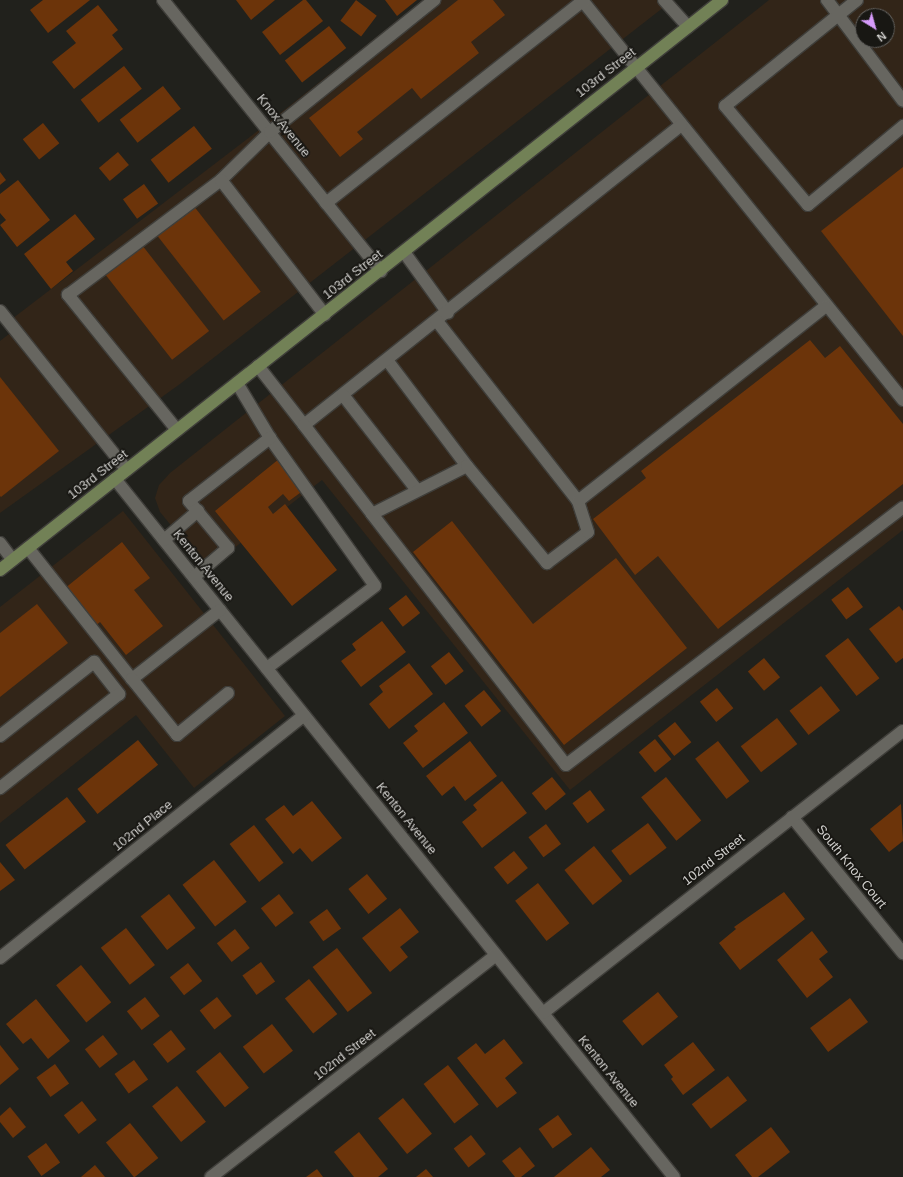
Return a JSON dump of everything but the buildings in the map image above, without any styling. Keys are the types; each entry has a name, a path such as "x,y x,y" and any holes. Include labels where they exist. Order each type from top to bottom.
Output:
{"main road":[{"name":"103rd Street","path":"0,570 722,0"}],"street":[{"name":"Knox Avenue","path":"163,0 380,271"},
{"path":"177,430 68,295 221,180 270,132 434,0"},
{"path":"326,203 583,0 681,126 903,400"},
{"path":"664,0 688,26"},
{"path":"827,0 903,101"},
{"path":"857,0 725,106 808,205 903,126"},
{"path":"304,425 448,313 681,126"},
{"path":"221,180 324,315"},
{"path":"404,252 448,313"},
{"path":"578,501 826,306"},
{"path":"0,311 127,470"},
{"path":"387,360 467,466 547,563 588,532 578,501 437,321"},
{"path":"258,366 566,764 903,507"},
{"path":"237,383 270,438 375,586 267,668"},
{"path":"343,395 417,490"},
{"path":"194,577 228,548 189,501 270,438"},
{"path":"372,514 467,466"},
{"name":"Kenton Avenue","path":"115,479 674,1177"},
{"path":"164,540 198,511"},
{"path":"0,543 13,560"},
{"path":"28,548 178,735 228,693"},
{"path":"132,679 220,610"},
{"path":"0,736 94,662 119,694 0,788"},
{"name":"102nd Place","path":"0,958 304,715"},
{"name":"102nd Street","path":"543,1013 903,731"},
{"name":"South Knox Court","path":"792,817 903,953"},
{"name":"102nd Street","path":"211,1177 496,955"}],"shaded area":[{"path":"423,0 673,0 180,384 0,513 0,341 14,330 8,322 264,126"},
{"path":"769,0 903,0 903,530 570,790 322,480 207,569 160,512 155,498 159,485 170,473"},
{"path":"123,511 285,716 194,788 136,715 0,823 0,607"}]}
